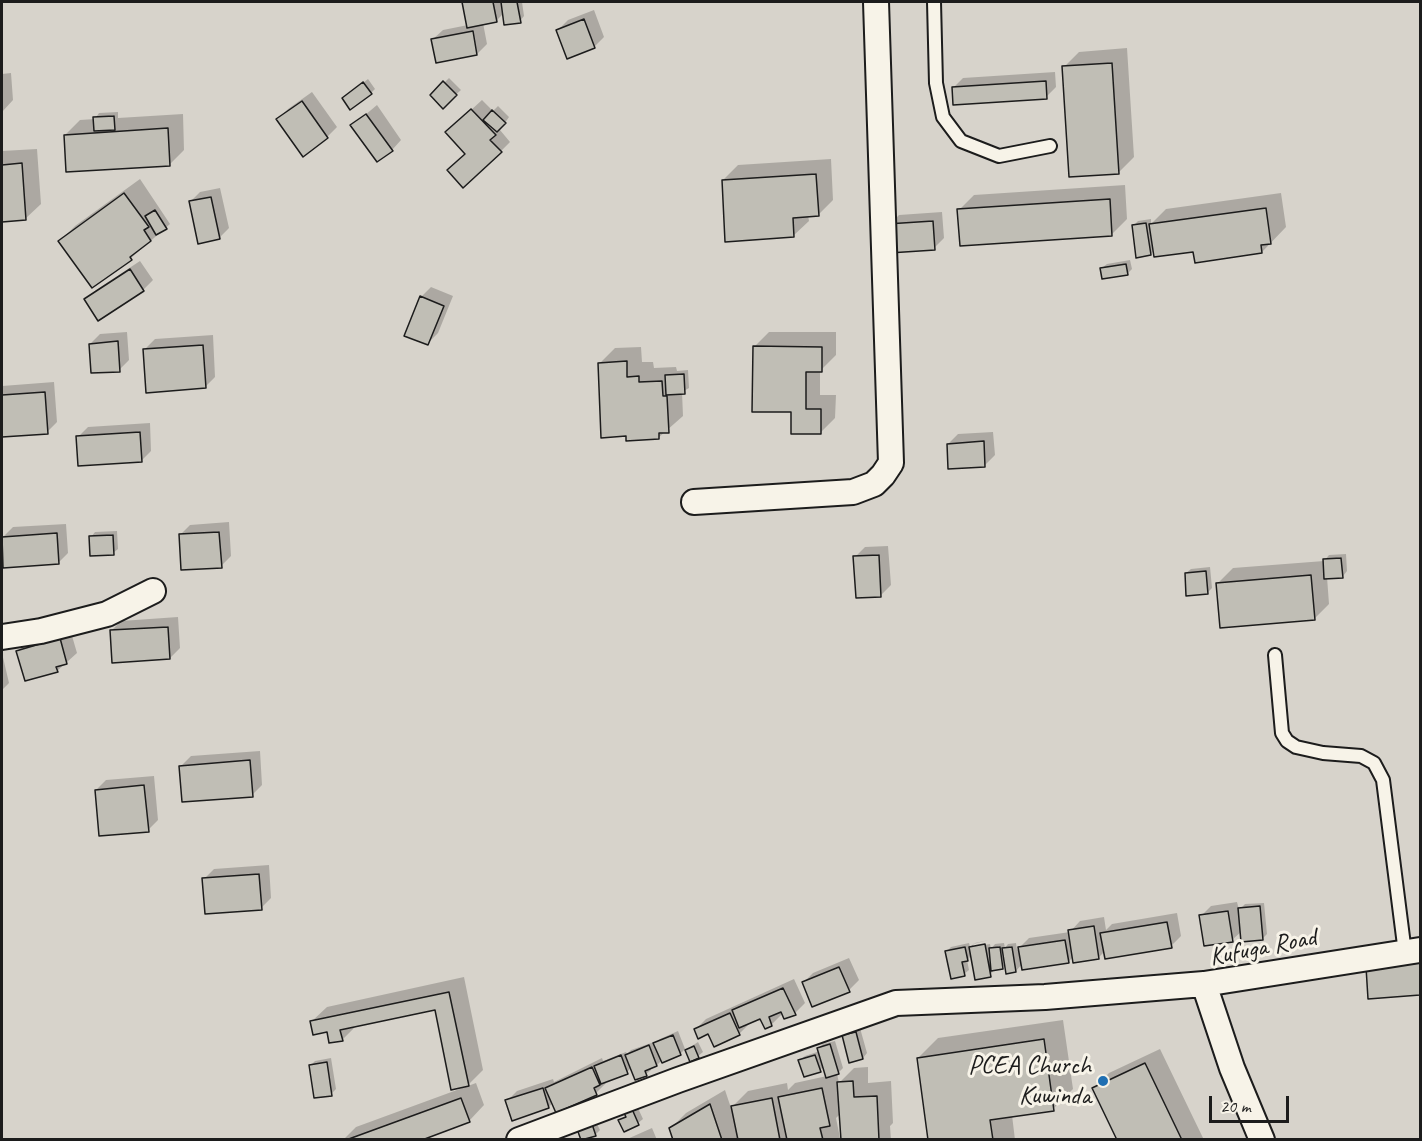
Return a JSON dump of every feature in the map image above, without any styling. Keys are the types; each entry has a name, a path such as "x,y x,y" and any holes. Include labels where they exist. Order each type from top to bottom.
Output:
{"street":[{"path":"694,502 853,492 874,484 883,476 891,463 876,2"},
{"path":"2,637 41,631 107,614 153,591"},
{"name":"Kufuga Road","path":"1262,1140 1232,1068 1204,984 1413,952"},
{"path":"519,1140 647,1091 896,1003 1045,997 1204,984"}],"lane":[{"path":"934,2 936,83 943,117 962,141 999,156 1050,146"},
{"path":"1275,655 1282,733 1287,741 1296,747 1323,753 1361,756 1374,763 1383,780 1413,952"}],"shaded area":[{"path":"2,2 1420,2 1420,1139 2,1140"}],"building":[{"path":"462,2 493,2 497,22 467,28"},
{"path":"501,2 517,2 521,23 504,25"},
{"path":"584,19 595,48 567,59 556,30"},
{"path":"473,31 477,55 436,63 431,39"},
{"path":"1112,63 1119,174 1069,177 1062,66"},
{"path":"443,81 457,95 443,109 430,95"},
{"path":"1046,81 1047,99 953,105 952,87"},
{"path":"363,82 372,94 350,110 342,98"},
{"path":"302,101 328,138 303,157 276,119"},
{"path":"471,109 496,135 490,140 502,152 463,188 447,170 465,154 445,132"},
{"path":"492,110 506,123 497,132 483,120"},
{"path":"366,114 393,151 377,162 350,125"},
{"path":"114,116 115,130 94,131 93,117"},
{"path":"168,128 170,166 66,172 64,135"},
{"path":"22,163 26,220 2,222 2,165"},
{"path":"816,174 819,216 793,218 794,237 725,242 722,180"},
{"path":"124,193 149,227 144,230 151,241 130,257 132,260 92,288 58,241"},
{"path":"211,197 220,239 198,244 189,201"},
{"path":"1110,199 1112,236 960,246 957,209"},
{"path":"1266,208 1271,244 1261,245 1262,253 1195,263 1193,252 1154,257 1149,224"},
{"path":"155,210 167,229 156,235 145,216"},
{"path":"933,221 935,250 889,253 887,224"},
{"path":"1146,223 1151,255 1136,258 1132,225"},
{"path":"1126,264 1128,275 1102,279 1100,268"},
{"path":"130,269 144,291 98,321 84,299"},
{"path":"420,296 444,306 428,345 404,336"},
{"path":"118,341 120,372 91,373 89,344"},
{"path":"203,345 206,388 146,393 143,349"},
{"path":"753,346 822,347 822,372 806,372 806,409 821,409 821,434 791,434 791,412 752,412"},
{"path":"627,361 627,377 639,376 639,382 662,381 663,396 667,396 669,433 659,433 659,439 626,441 626,436 601,438 598,363"},
{"path":"684,374 685,394 666,395 665,375"},
{"path":"45,392 48,434 2,437 2,395"},
{"path":"140,432 142,462 78,466 76,436"},
{"path":"984,441 985,467 948,469 947,444"},
{"path":"219,532 222,568 181,570 179,534"},
{"path":"57,533 59,564 3,568 2,537"},
{"path":"113,535 114,555 90,556 89,536"},
{"path":"879,555 881,597 856,598 853,556"},
{"path":"1341,558 1343,578 1324,579 1323,559"},
{"path":"1206,571 1208,594 1186,596 1185,573"},
{"path":"1311,575 1315,620 1220,628 1216,583"},
{"path":"168,627 170,659 112,663 110,630"},
{"path":"60,638 67,664 56,667 58,672 25,681 16,651"},
{"path":"250,760 253,797 182,802 179,766"},
{"path":"144,785 149,832 99,836 95,790"},
{"path":"259,874 262,910 205,914 202,878"},
{"path":"1260,906 1263,940 1241,942 1238,908"},
{"path":"1228,911 1233,942 1204,946 1199,915"},
{"path":"1167,922 1172,948 1105,959 1100,933"},
{"path":"1094,926 1099,959 1073,963 1068,930"},
{"path":"1065,940 1069,963 1022,970 1018,947"},
{"path":"985,944 991,977 975,980 969,947"},
{"path":"965,947 968,961 962,962 965,976 951,979 945,951"},
{"path":"1000,947 1003,969 991,971 989,948"},
{"path":"1012,947 1016,972 1006,974 1002,948"},
{"path":"1420,963 1420,995 1368,999 1366,967"},
{"path":"839,967 850,992 812,1007 802,982"},
{"path":"783,988 796,1015 784,1019 781,1012 769,1017 772,1026 765,1029 760,1019 739,1028 732,1010"},
{"path":"449,992 469,1086 451,1090 435,1010 340,1030 343,1041 329,1043 327,1032 313,1035 310,1021"},
{"path":"730,1013 740,1035 714,1047 708,1034 698,1039 694,1029"},
{"path":"856,1032 863,1059 849,1063 842,1035"},
{"path":"673,1035 681,1055 662,1063 653,1043"},
{"path":"1044,1039 1054,1111 990,1120 993,1140 928,1140 917,1058"},
{"path":"830,1044 839,1074 826,1078 817,1048"},
{"path":"649,1045 657,1066 645,1071 647,1076 635,1080 625,1055"},
{"path":"694,1046 699,1058 690,1062 685,1050"},
{"path":"621,1055 628,1074 601,1084 594,1066"},
{"path":"815,1055 821,1072 804,1077 798,1060"},
{"path":"327,1062 332,1096 314,1098 309,1065"},
{"path":"1145,1063 1182,1140 1117,1140 1092,1088"},
{"path":"592,1067 600,1085 594,1088 597,1095 556,1113 545,1088"},
{"path":"853,1081 854,1097 877,1096 879,1140 841,1140 837,1082"},
{"path":"543,1088 549,1108 512,1121 505,1100"},
{"path":"822,1088 830,1126 820,1128 823,1140 787,1140 778,1097"},
{"path":"461,1098 470,1122 422,1140 346,1140"},
{"path":"772,1098 780,1140 738,1140 731,1106"},
{"path":"710,1104 722,1140 673,1140 669,1128"},
{"path":"632,1109 639,1125 624,1132 618,1120 626,1117 624,1113"},
{"path":"592,1124 596,1136 581,1140 577,1129"}],"place":[{"name":"PCEA Church Kuwinda","path":"1103,1081"}]}
